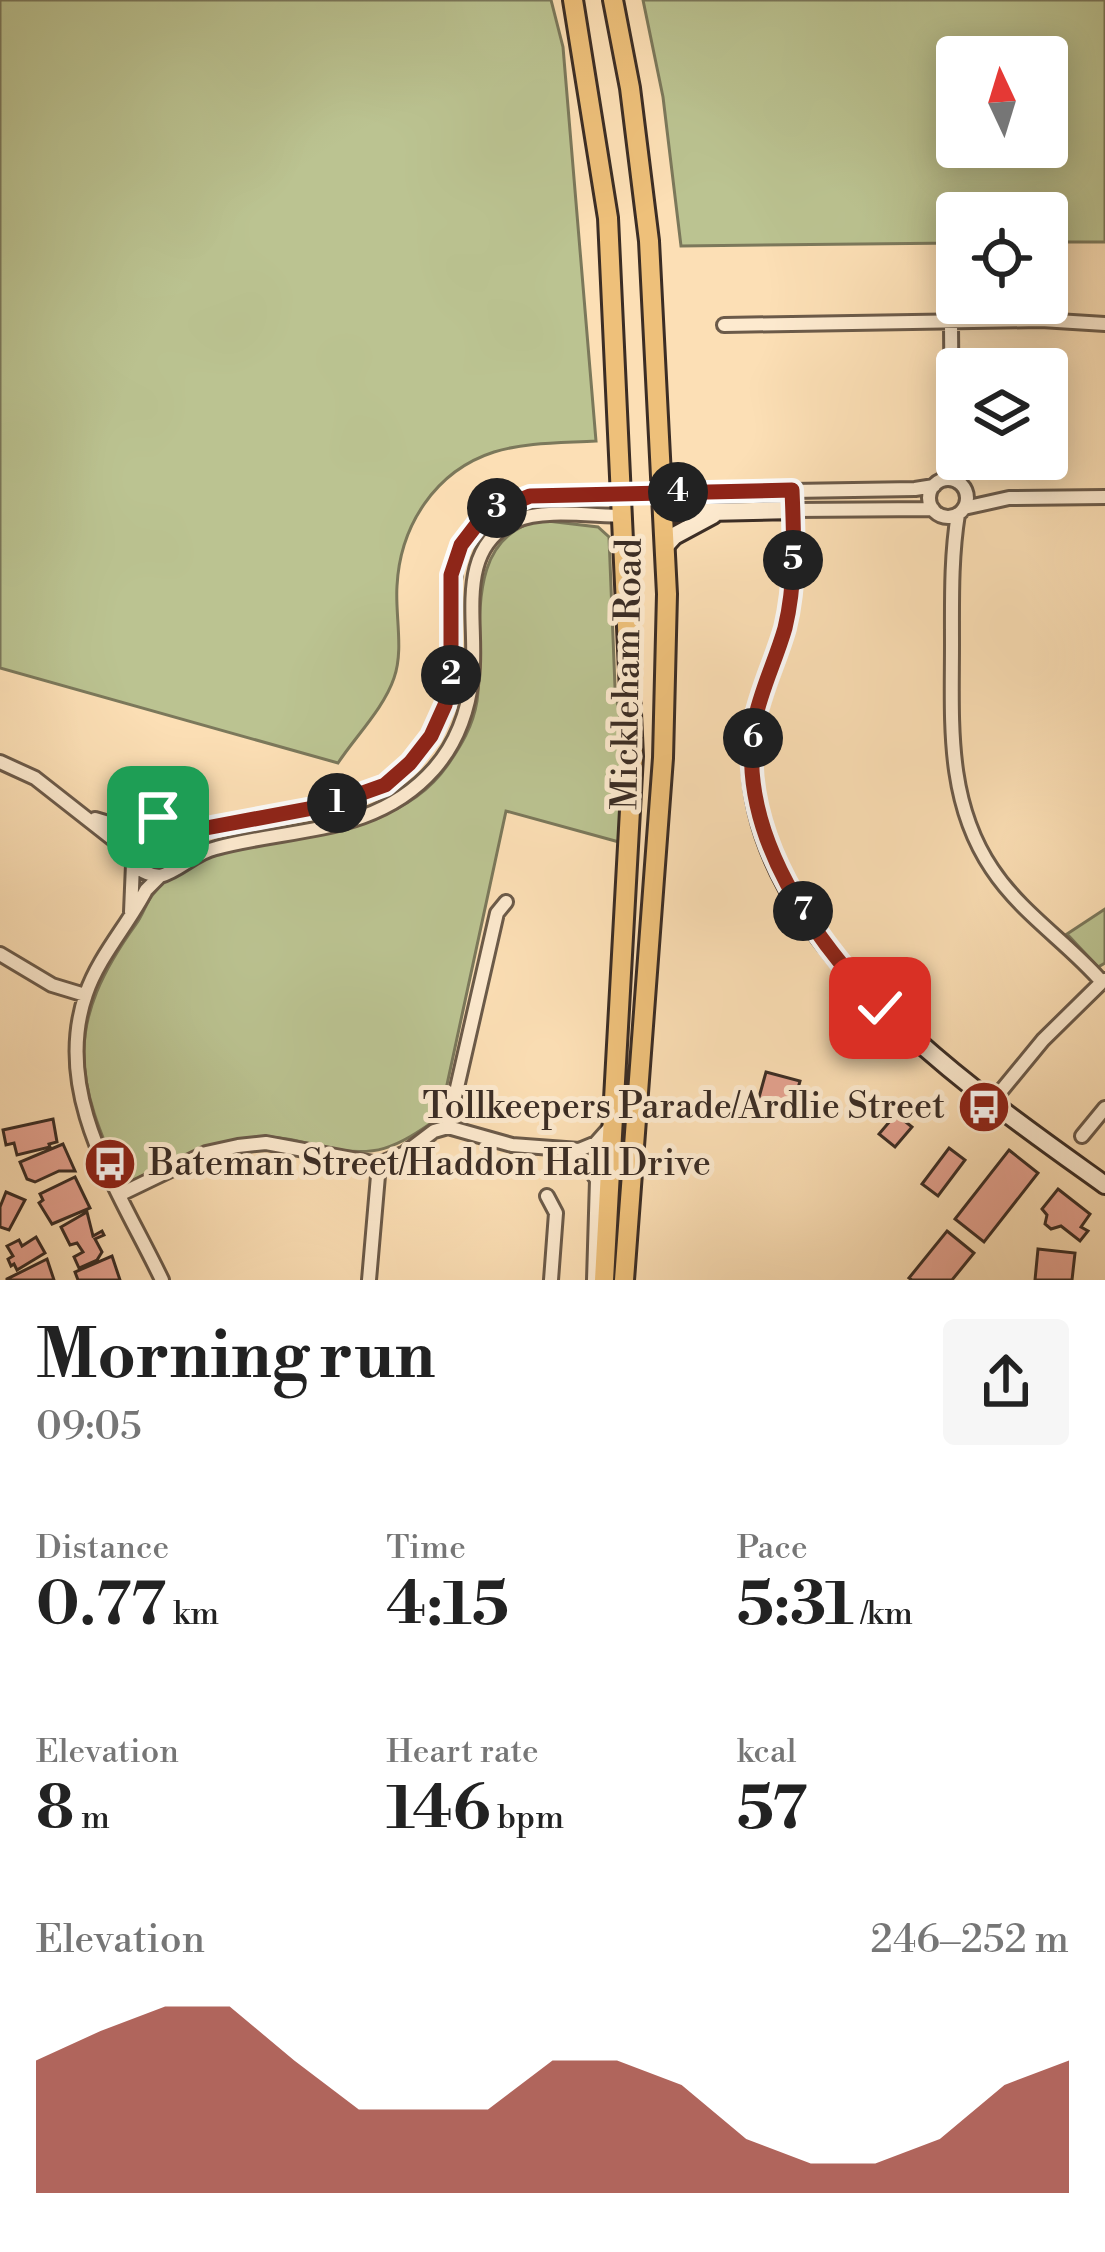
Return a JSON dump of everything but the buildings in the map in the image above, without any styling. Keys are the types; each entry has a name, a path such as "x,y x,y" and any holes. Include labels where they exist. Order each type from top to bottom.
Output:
{"main road":[{"name":"Mickleham Road","path":"573,0 608,218 633,756 604,1280"},
{"name":"Mickleham Road","path":"613,0 647,223 667,673 625,1280"},
{"path":"623,492 662,492"},
{"path":"623,516 663,514"}],"street":[{"path":"1068,321 1105,323"},
{"path":"724,325 951,324 951,348"},
{"path":"939,480 929,497 950,512"},
{"path":"960,480 950,512 953,752 964,811 975,839 1010,893 1103,981 1043,1040 992,1102"},
{"path":"662,492 915,490 938,483 1009,498"},
{"path":"792,490 790,604 752,741 753,782 765,832 798,902 850,976 880,1008 992,1102 1105,1185"},
{"path":"78,810 106,825 139,824 158,817 178,826 206,828 329,805 385,785 431,736 445,705 451,676 451,575 461,545 484,515 530,496 623,492"},
{"path":"663,514 950,512 1009,498 1105,497"},
{"path":"664,547 674,536 720,513"},
{"path":"162,1280 84,1114 76,1068 85,995 112,945 146,890 183,861 213,848 365,819 409,794 436,767 456,736 468,704 473,673 473,578 483,550 515,521 536,516 623,516"},
{"path":"0,762 35,778 150,875 160,876"},
{"path":"130,920 132,831 139,824"},
{"path":"178,826 187,844 183,861"},
{"path":"448,1127 496,913 506,902"},
{"path":"0,954 38,978 85,995"},
{"path":"1082,1136 1105,1108"},
{"path":"121,1194 206,1153 238,1146 266,1143 379,1164 448,1127 498,1142 554,1150 591,1147 614,1123"},
{"path":"554,1150 586,1163 597,1180 594,1280"},
{"path":"370,1280 379,1164"},
{"path":"548,1196 556,1213 551,1280"}],"green space":[{"path":"0,0 551,0 563,47 596,441 494,452 454,473 424,504 400,564 394,678 338,763 0,668"},
{"path":"643,0 1105,0 1105,242 1068,242 1068,192 936,192 936,243 681,246 663,97"},
{"path":"539,520 598,527 609,537 615,687 625,750 619,842 506,811 440,1117 410,1137 371,1151 271,1137 226,1142 124,1185 94,1114 84,1052 97,992 149,900 173,875 206,856 362,823 409,802 430,786 457,751 475,710 481,594 487,570 497,548 514,531"},
{"path":"1105,909 1105,963 1098,967 1067,934"}],"place":[{"name":"Tollkeepers Parade/Ardlie Street","path":"984,1107"},
{"name":"Bateman Street/Haddon Hall Drive","path":"110,1164"}],"route":[{"path":"158,817 178,826 206,828 329,805 385,785 410,763 431,736 445,705 451,676 451,575 461,545 484,515 530,496 792,490 790,604 752,741 757,804 776,858 812,926 880,1008"}]}
